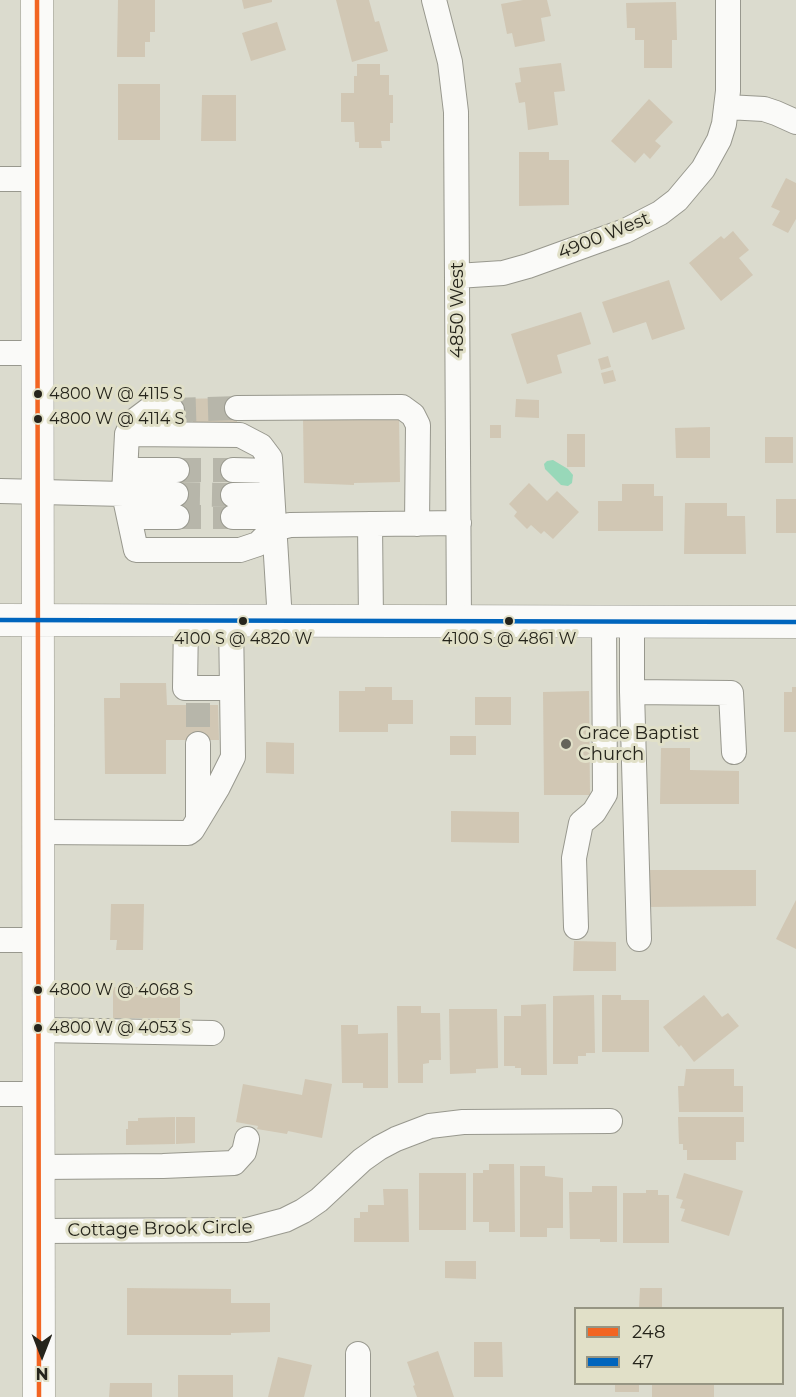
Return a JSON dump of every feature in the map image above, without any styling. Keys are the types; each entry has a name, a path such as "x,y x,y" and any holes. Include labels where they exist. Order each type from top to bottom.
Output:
{"main road":[{"path":"37,0 39,1397"},
{"path":"0,620 796,622"}],"street":[{"name":"4850 West","path":"434,0 446,39 456,104 459,622"},
{"name":"4900 West","path":"457,276 491,275 515,270 625,231 660,213 677,200 703,169 719,140 727,107 728,0"},
{"path":"727,107 764,109 796,122"},
{"path":"0,178 38,178"},
{"path":"0,353 39,353"},
{"path":"237,408 402,407 413,415 418,425 417,524"},
{"path":"172,410 150,409 134,421 127,434 127,505 136,550 240,550 258,544 273,514"},
{"path":"127,434 240,435 261,446 270,458 280,621"},
{"path":"126,470 177,470"},
{"path":"233,470 270,471"},
{"path":"0,491 39,491 127,505 177,506"},
{"path":"233,506 273,514 290,525 459,523"},
{"path":"370,524 372,621"},
{"path":"186,621 194,693 232,687"},
{"path":"38,832 188,833 218,787 233,758 231,621"},
{"path":"618,622 632,692 639,939"},
{"path":"576,927 574,858 580,823 594,812 605,794 618,622"},
{"path":"632,692 730,693 734,752"},
{"path":"198,744 198,820"},
{"path":"0,940 38,940"},
{"path":"39,1030 212,1033"},
{"path":"0,1094 39,1094"},
{"name":"Cottage Brook Circle","path":"39,1231 227,1232 247,1230 285,1220 303,1211 320,1200 362,1160 379,1148 396,1138 430,1126 463,1122 610,1121"},
{"path":"39,1167 234,1163 244,1152 247,1139"},
{"path":"358,1353 358,1397"}],"shaded area":[{"path":"553,460 573,475 572,483 568,486 561,485 545,469 544,464"}],"building":[{"path":"118,0 155,0 155,32 150,32 150,42 145,42 145,57 117,57"},
{"path":"242,0 272,0 272,2 244,9"},
{"path":"336,0 369,0 375,22 379,21 388,51 352,62"},
{"path":"523,0 547,0 551,16 541,18 545,41 515,47 512,33 507,34 501,4"},
{"path":"676,2 677,40 672,40 672,68 644,68 644,40 635,40 635,28 627,28 626,3"},
{"path":"277,22 286,50 251,61 242,33"},
{"path":"561,63 565,91 554,92 558,125 528,130 525,102 519,103 515,83 521,82 519,68"},
{"path":"357,64 380,64 380,75 389,75 389,95 393,95 393,123 390,123 390,141 381,141 382,148 359,148 359,142 355,142 354,122 341,122 341,93 354,93"},
{"path":"118,84 160,84 160,140 118,140"},
{"path":"202,95 236,95 236,141 201,141"},
{"path":"649,99 673,122 655,141 661,146 650,159 644,153 635,163 611,141"},
{"path":"519,152 549,152 549,160 569,160 569,205 519,206"},
{"path":"786,178 796,183 796,219 788,233 772,225 780,211 771,207"},
{"path":"733,231 749,250 739,258 753,275 721,301 689,263 721,236 724,239"},
{"path":"669,280 685,329 652,340 646,322 613,333 602,302"},
{"path":"581,312 591,344 557,355 562,373 527,384 511,334"},
{"path":"608,356 611,367 601,370 598,359"},
{"path":"613,370 616,381 604,384 601,373"},
{"path":"237,398 237,428 193,428 193,420 172,421 172,399"},
{"path":"516,399 539,400 539,418 515,417"},
{"path":"399,417 400,482 354,483 354,485 304,483 303,418"},
{"path":"490,425 501,425 501,438 490,438"},
{"path":"710,427 710,458 676,458 675,428"},
{"path":"567,434 585,434 585,467 567,467"},
{"path":"765,437 793,437 793,463 765,463"},
{"path":"529,483 547,501 557,491 579,512 553,539 544,531 541,534 531,525 527,529 514,516 517,512 509,504"},
{"path":"622,484 654,484 654,496 663,496 663,531 598,531 598,501 622,501"},
{"path":"776,499 796,499 796,533 776,533"},
{"path":"685,503 727,503 727,516 745,516 746,554 684,554"},
{"path":"120,683 166,683 167,705 218,705 219,740 166,740 166,774 105,774 104,698 120,698"},
{"path":"365,687 392,687 392,700 413,700 413,724 388,724 388,732 339,732 339,691 365,691"},
{"path":"792,687 796,687 796,732 784,732 784,692 792,692"},
{"name":"Grace Baptist Church","path":"589,691 590,795 544,795 543,692"},
{"path":"475,697 511,697 511,725 475,725"},
{"path":"450,736 476,736 476,755 450,755"},
{"path":"266,742 294,743 294,774 266,773"},
{"path":"661,748 690,748 690,770 739,771 739,804 660,804"},
{"path":"451,811 519,812 519,843 451,842"},
{"path":"646,870 756,870 756,906 647,907"},
{"path":"796,900 796,949 776,939"},
{"path":"111,904 144,904 143,950 116,950 117,940 110,940"},
{"path":"574,941 616,942 616,971 573,971"},
{"path":"113,987 180,987 180,1018 113,1018"},
{"path":"594,995 595,1053 578,1056 578,1064 553,1064 553,996"},
{"path":"602,995 621,995 621,1000 649,1000 649,1052 602,1052"},
{"path":"704,995 722,1017 728,1013 739,1026 694,1062 663,1027"},
{"path":"546,1004 547,1075 521,1075 521,1068 504,1066 504,1016 521,1016 521,1005"},
{"path":"397,1006 421,1006 421,1013 440,1013 441,1060 429,1060 429,1063 423,1064 423,1083 398,1083"},
{"path":"449,1009 497,1009 498,1068 476,1069 476,1073 450,1074"},
{"path":"341,1025 358,1025 358,1034 388,1033 388,1088 363,1088 363,1083 342,1083"},
{"path":"686,1069 734,1069 734,1086 743,1086 743,1112 679,1112 678,1086 684,1086"},
{"path":"305,1079 332,1084 322,1138 288,1131 287,1134 257,1129 258,1126 236,1122 243,1084 302,1095"},
{"path":"175,1117 175,1144 126,1145 128,1121 138,1121 138,1118"},
{"path":"176,1117 195,1117 195,1143 176,1144"},
{"path":"678,1117 744,1117 744,1142 736,1142 736,1160 687,1160 687,1150 683,1150 683,1144 679,1144"},
{"path":"489,1164 514,1164 515,1232 489,1232 489,1222 473,1222 473,1173 483,1173 483,1170 489,1170"},
{"path":"520,1166 545,1166 545,1176 563,1178 563,1228 547,1228 547,1237 520,1237"},
{"path":"419,1173 466,1173 466,1230 419,1230"},
{"path":"684,1173 743,1191 729,1236 681,1221 685,1209 680,1208 683,1200 676,1198"},
{"path":"592,1186 617,1186 617,1242 600,1242 600,1239 570,1239 569,1192 592,1192"},
{"path":"383,1189 408,1189 409,1242 354,1242 354,1218 360,1218 360,1212 368,1212 368,1205 384,1205"},
{"path":"646,1190 658,1190 658,1195 669,1195 669,1243 623,1243 623,1193 646,1193"},
{"path":"445,1261 476,1261 476,1279 445,1278"},
{"path":"127,1288 231,1289 231,1303 270,1303 270,1332 231,1333 231,1335 127,1335"},
{"path":"640,1288 662,1288 662,1307 639,1307"},
{"path":"474,1342 502,1342 503,1377 474,1377"},
{"path":"438,1351 454,1397 417,1397 407,1362"},
{"path":"278,1357 312,1365 304,1397 268,1397"},
{"path":"178,1375 233,1375 233,1397 178,1397"},
{"path":"110,1383 152,1383 152,1397 109,1397"},
{"path":"615,1385 639,1385 639,1392 615,1392"},
{"path":"652,1385 714,1385 714,1397 652,1397"}],"tunnel":[{"path":"172,410 237,408"},
{"path":"177,470 233,470"},
{"path":"176,494 233,495"},
{"path":"177,517 233,517"},
{"path":"198,703 198,744"}],"transit line":[{"name":"248","path":"37,0 39,1397"},
{"name":"47","path":"0,620 796,622"}],"place":[{"name":"4800 W @ 4115 S","path":"38,394"},
{"name":"4800 W @ 4114 S","path":"38,419"},
{"name":"4100 S @ 4820 W","path":"243,621"},
{"name":"4100 S @ 4861 W","path":"509,621"},
{"name":"Grace Baptist Church","path":"566,744"},
{"name":"4800 W @ 4068 S","path":"38,990"},
{"name":"4800 W @ 4053 S","path":"38,1028"}]}
